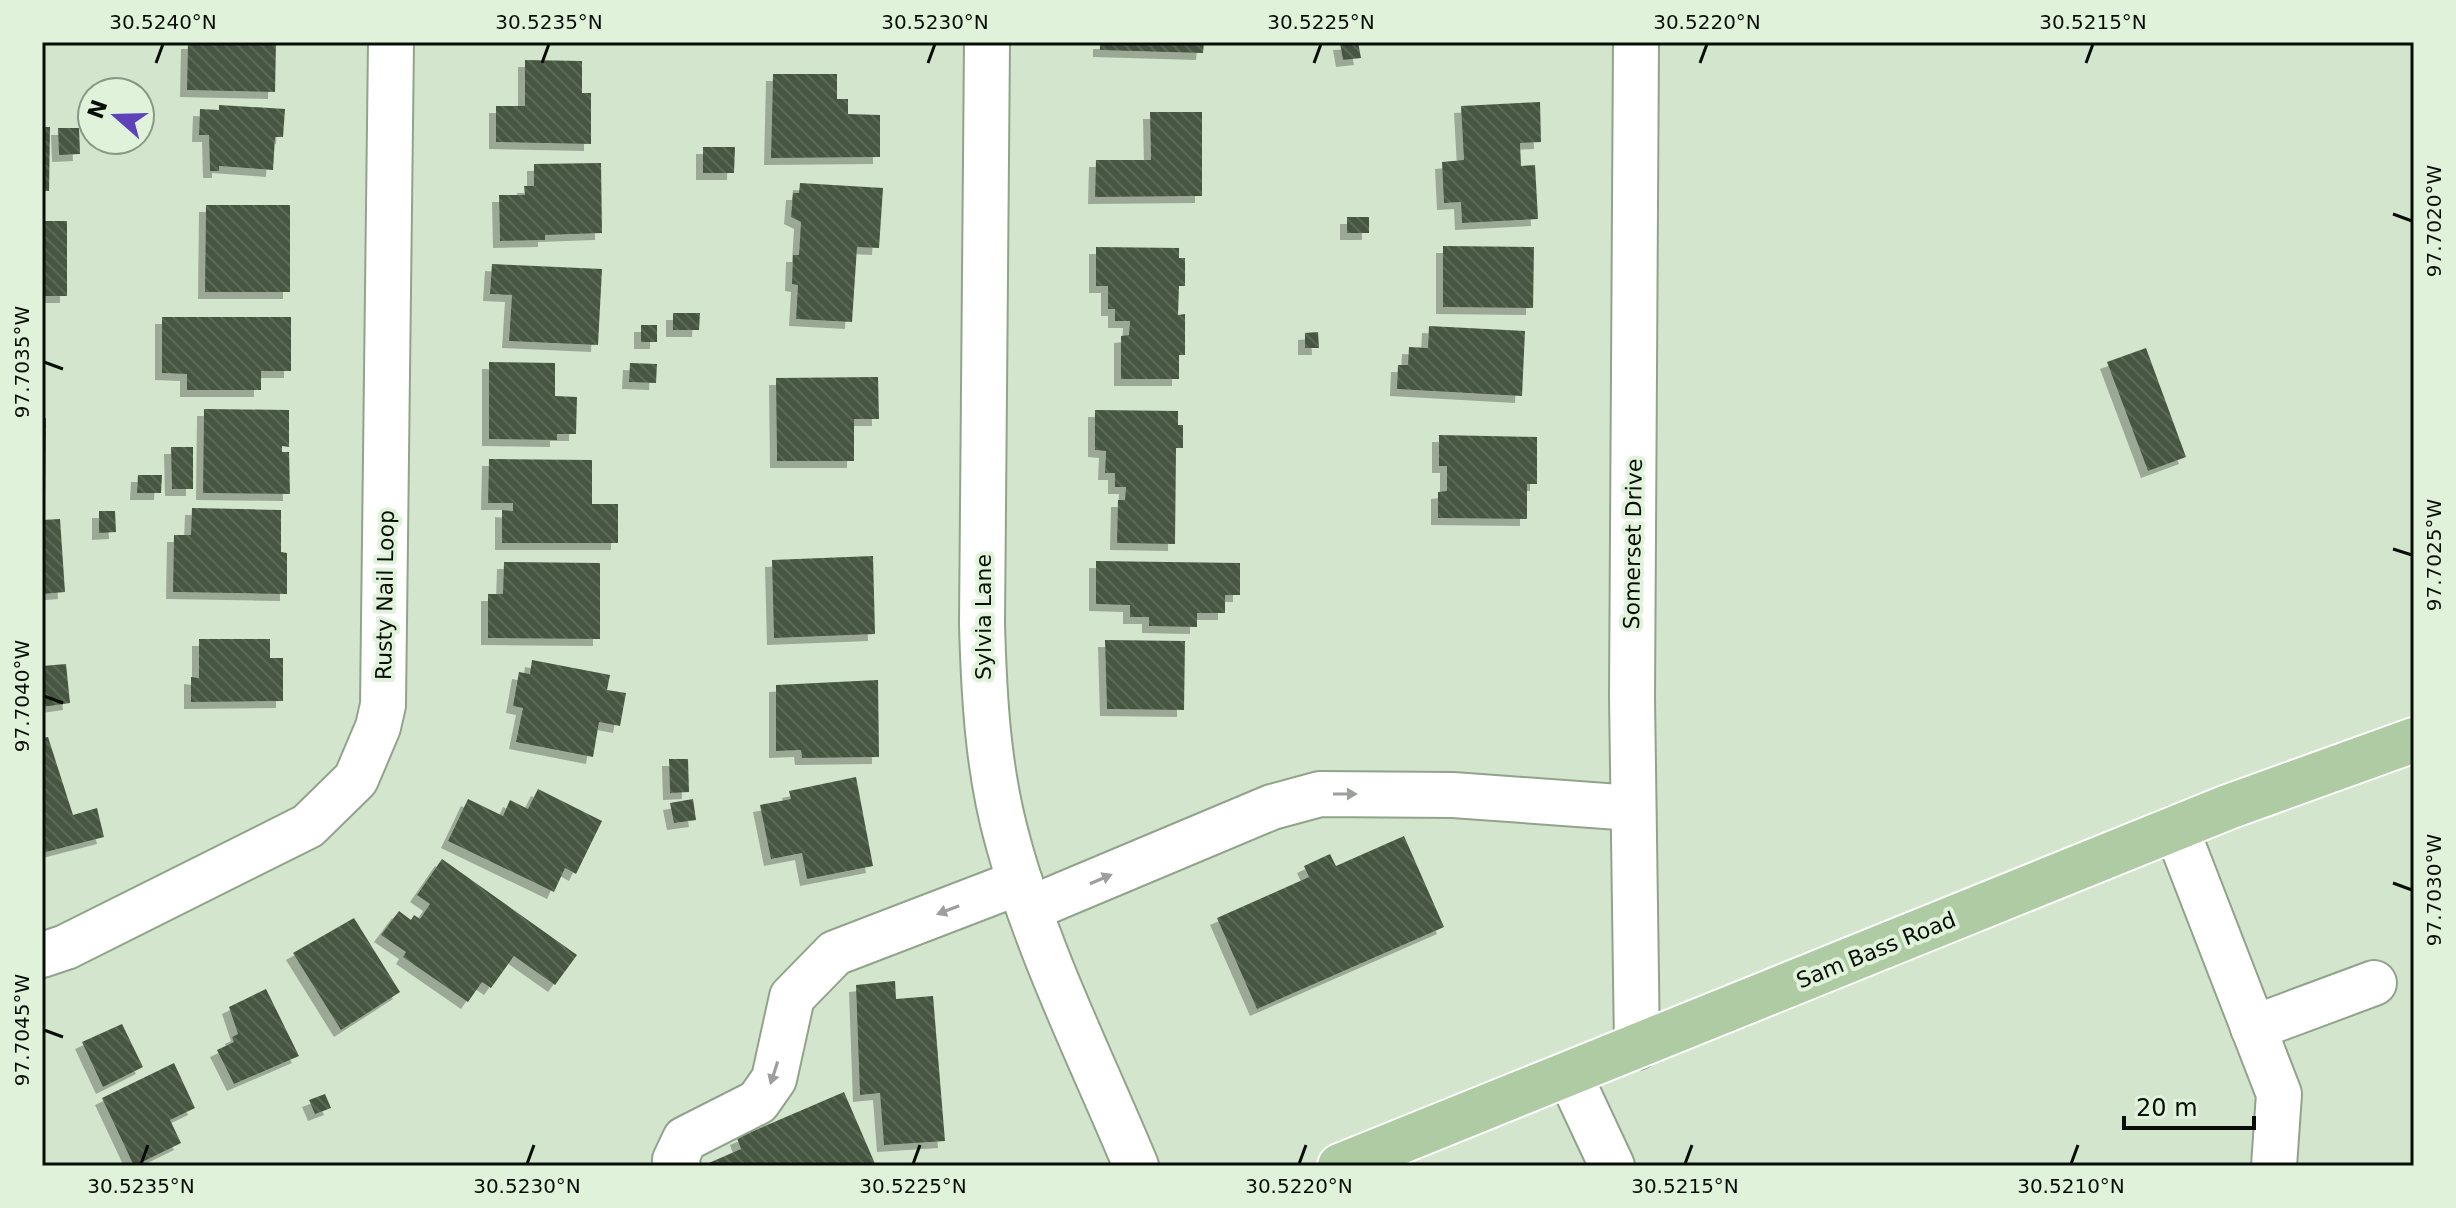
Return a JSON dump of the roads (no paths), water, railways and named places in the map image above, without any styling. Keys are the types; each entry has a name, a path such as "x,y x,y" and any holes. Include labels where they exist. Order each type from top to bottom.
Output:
{"main road":[{"name":"Sam Bass Road","path":"1340,1166 2176,828 2414,740"}],"street":[{"name":"Rusty Nail Loop","path":"42,955 66,947 308,826 356,779 378,727 383,705 390,376 391,42"},
{"name":"Sylvia Lane","path":"987,42 984,696 992,768 1025,896 1136,1166"},
{"name":"Somerset Drive","path":"1636,42 1633,808 1637,1047"},
{"path":"678,1166 675,1160 685,1139 758,1102 774,1079 792,997 835,953 1025,896 1272,807 1320,794 1453,795 1633,808"},
{"path":"2176,828 2279,1094 2274,1166"},
{"path":"2253,1028 2374,983"},
{"path":"1569,1074 1612,1166"}]}
